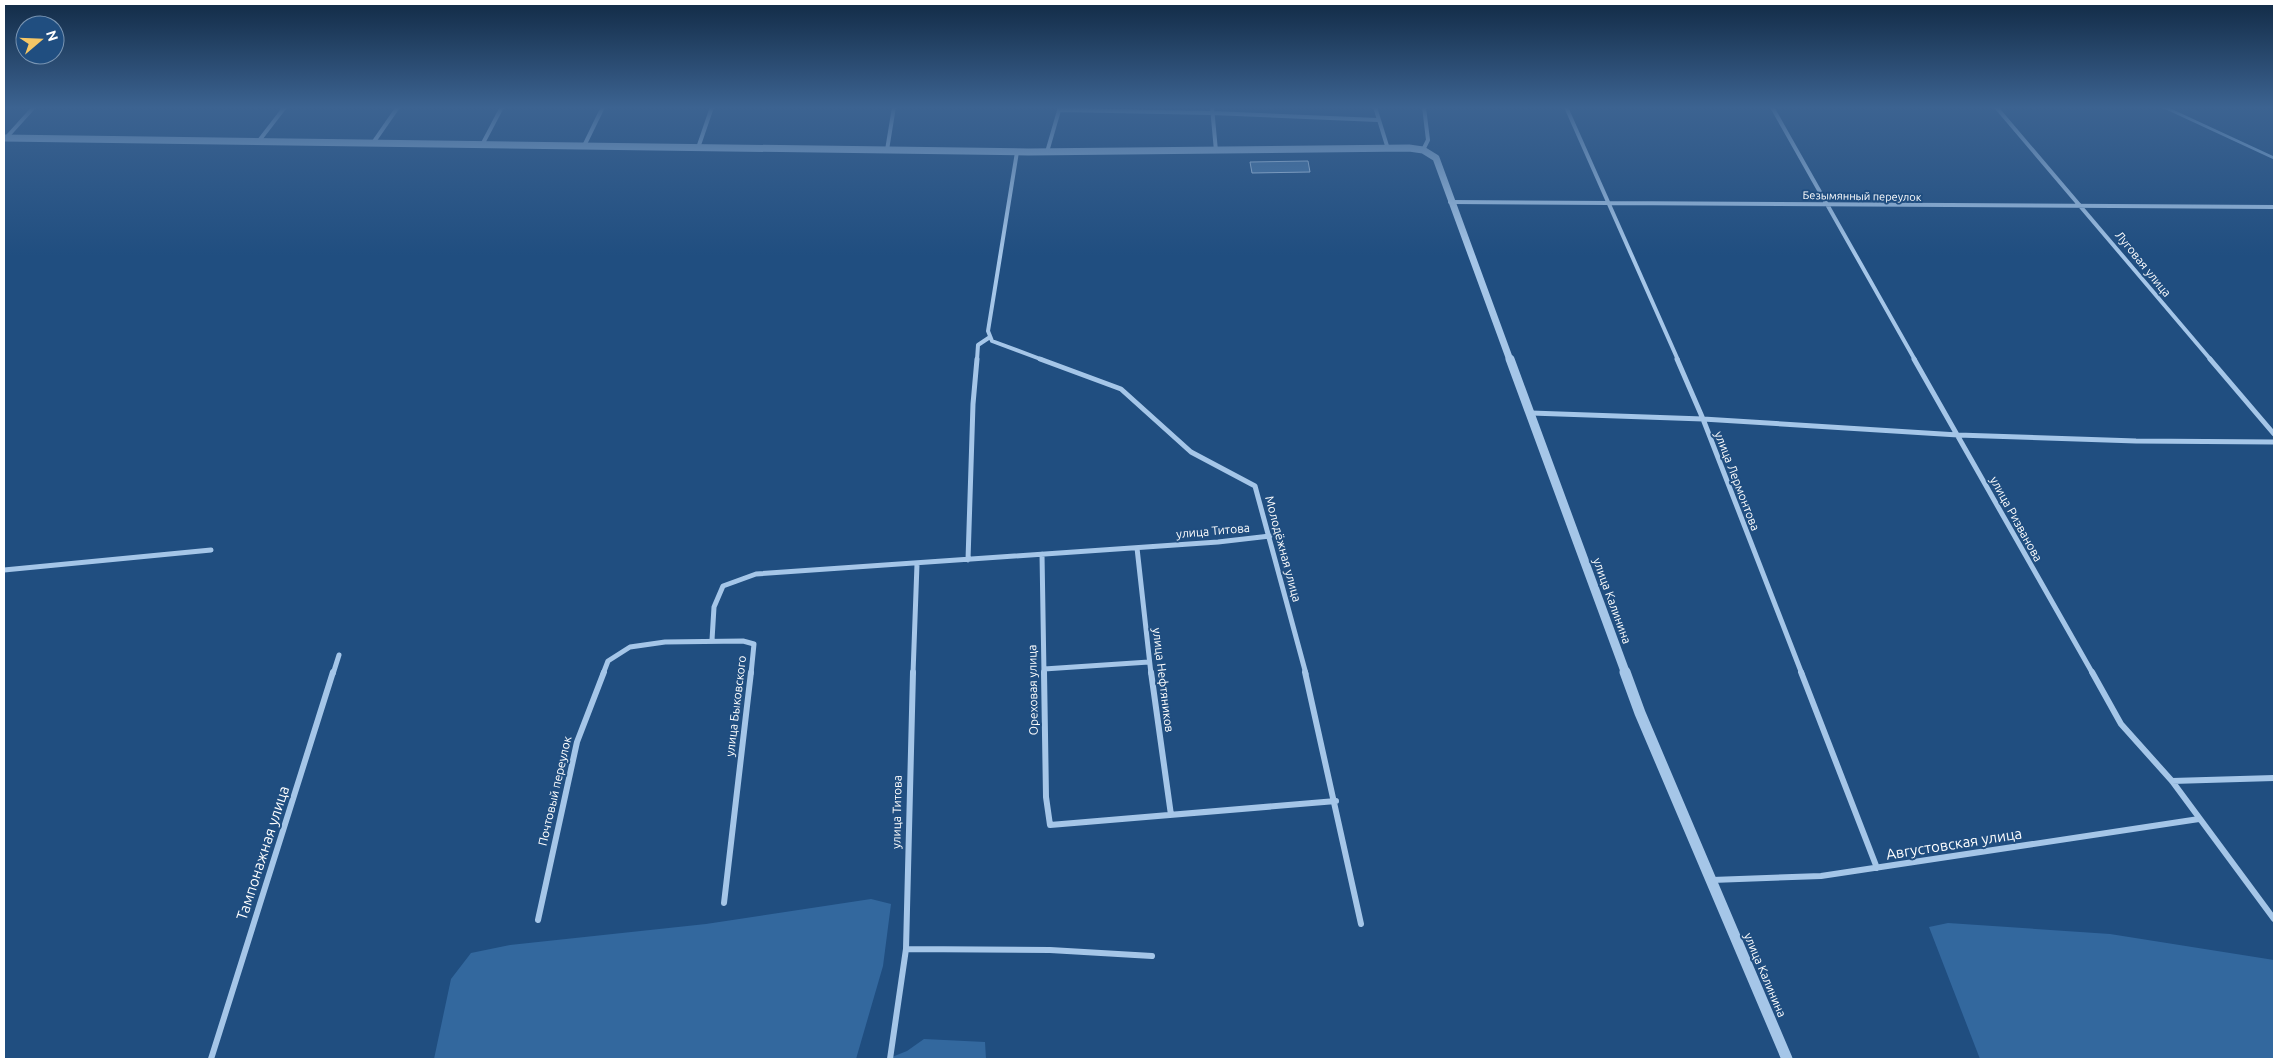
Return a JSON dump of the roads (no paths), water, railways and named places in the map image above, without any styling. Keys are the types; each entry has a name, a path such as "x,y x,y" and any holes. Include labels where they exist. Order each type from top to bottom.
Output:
{"street":[{"path":"968,560 973,404 978,345 989,334 1016,157"},
{"name":"улица Калинина","path":"1434,157 1436,158 1450,202 1531,413 1640,713 1787,1059"},
{"name":"улица Лермонтова","path":"1589,157 1702,418 1877,868"},
{"name":"улица Ризванова","path":"1800,157 2121,724 2172,781 2274,919"},
{"name":"Луговая улица","path":"2040,157 2084,207 2148,288 2274,434"},
{"name":"Безымянный переулок","path":"1450,202 1609,201 2084,207 2274,207"},
{"name":"Молодёжная улица","path":"989,334 992,342 1121,389 1191,452 1256,486 1336,801 1361,924"},
{"path":"1531,413 1702,418 1958,435 2136,441 2274,442"},
{"name":"улица Титова","path":"712,640 714,608 723,586 756,574 1137,548 1270,536"},
{"name":"улица Нефтяников","path":"1137,548 1149,662 1171,815"},
{"path":"4,570 211,550"},
{"name":"Ореховая улица","path":"1042,554 1046,797 1050,825 1171,815"},
{"name":"улица Титова","path":"890,1059 906,949 909,773 917,564"},
{"name":"улица Быковского","path":"712,640 742,641 754,644 724,903"},
{"name":"Почтовый переулок","path":"538,920 577,742 608,661 630,647 665,642 712,640"},
{"name":"Тампонажная улица","path":"211,1059 339,655"},
{"path":"1044,669 1149,662"},
{"path":"2172,781 2274,778"},
{"path":"1171,815 1336,801"},
{"name":"Августовская улица","path":"1711,880 1821,876 2199,819"},
{"path":"906,949 1041,950 1152,956"}]}
